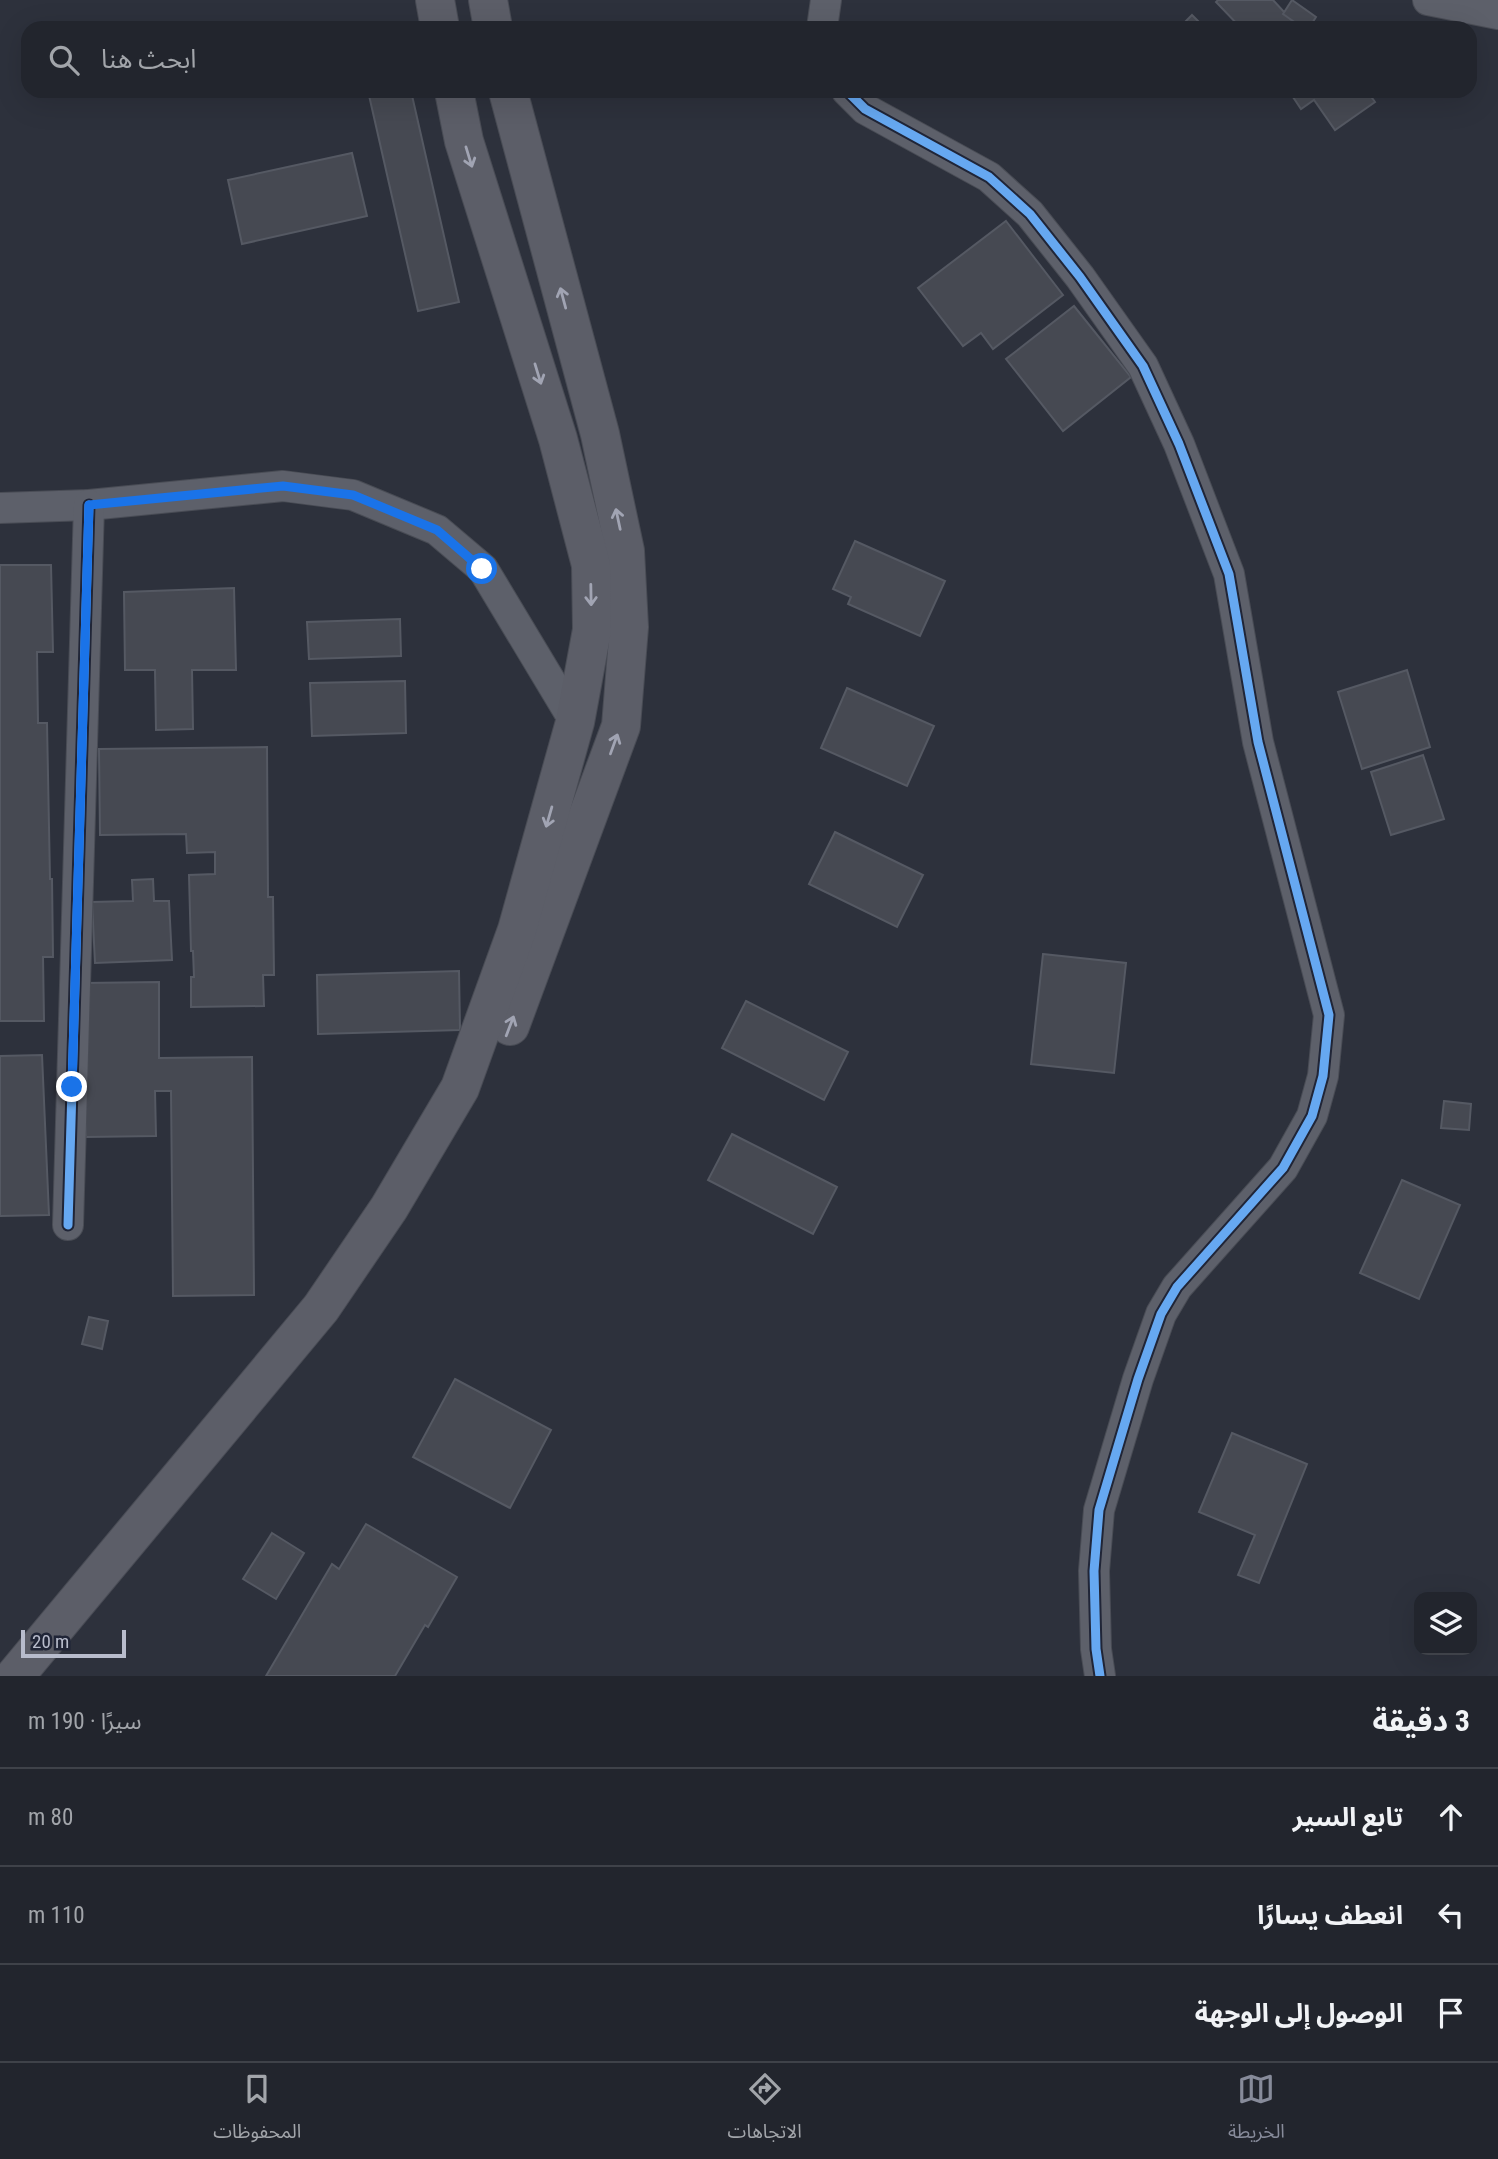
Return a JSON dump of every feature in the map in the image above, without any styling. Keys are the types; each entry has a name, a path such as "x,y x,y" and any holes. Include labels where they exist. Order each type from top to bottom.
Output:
{"main road":[{"path":"435,0 439,21"},
{"path":"488,0 492,21"},
{"path":"15,1676 321,1308 389,1208 460,1088 517,930 575,722 592,630 591,565 558,439 464,141 455,98"},
{"path":"45,1676 340,1322 409,1221 482,1098 621,726 629,627 625,551 600,434 510,98"}],"street":[{"path":"823,21 826,0"},
{"path":"1428,0 1498,14"},
{"path":"855,98 865,109 989,177 1030,215 1080,277 1143,366 1179,444 1229,575 1258,742 1329,1015 1323,1076 1312,1116 1283,1168 1177,1287 1161,1314 1138,1379 1099,1510 1094,1571 1096,1649 1100,1676"},
{"path":"0,508 89,505 283,486 353,495 437,530 482,569 575,722"},
{"path":"68,1225 89,505"}],"building":[{"path":"1273,0 1292,21 1234,21 1216,2"},
{"path":"1292,0 1316,17 1313,21 1293,21 1283,14"},
{"path":"1192,15 1198,21 1186,21"},
{"path":"370,98 413,98 459,302 418,311"},
{"path":"1294,98 1372,98 1375,102 1335,130 1314,100 1301,109"},
{"path":"352,153 367,216 242,244 228,180"},
{"path":"1006,221 1063,295 993,349 981,333 963,346 918,288"},
{"path":"1074,306 1131,377 1063,431 1006,359"},
{"path":"855,541 945,581 920,636 848,604 851,597 833,589"},
{"path":"0,565 51,565 53,652 37,652 38,723 47,723 52,879 53,957 43,957 44,1021 0,1021"},
{"path":"234,588 236,670 192,670 193,729 156,730 155,670 125,670 124,592"},
{"path":"400,619 401,656 309,659 307,622"},
{"path":"1407,670 1430,747 1362,769 1338,692"},
{"path":"405,681 406,733 312,736 310,683"},
{"path":"847,688 934,726 907,786 821,748"},
{"path":"267,747 268,897 273,897 274,975 263,975 264,1006 191,1007 191,977 194,977 189,875 215,874 215,852 187,853 186,834 100,835 99,749"},
{"path":"1423,755 1444,819 1391,835 1371,772"},
{"path":"835,832 923,875 897,927 809,884"},
{"path":"153,879 154,901 169,901 172,960 95,963 92,902 133,901 132,880"},
{"path":"1043,954 1126,963 1114,1073 1031,1064"},
{"path":"459,971 460,1030 318,1034 317,975"},
{"path":"159,982 159,1058 252,1057 254,1295 173,1296 171,1091 155,1091 156,1136 86,1137 84,983"},
{"path":"746,1001 848,1052 824,1100 722,1048"},
{"path":"42,1055 49,1215 0,1216 0,1056"},
{"path":"1444,1101 1471,1104 1469,1130 1441,1128"},
{"path":"732,1134 837,1187 813,1234 708,1180"},
{"path":"1402,1180 1460,1205 1419,1299 1360,1273"},
{"path":"89,1317 108,1321 102,1349 82,1344"},
{"path":"455,1379 551,1430 510,1508 413,1457"},
{"path":"1232,1433 1307,1464 1259,1583 1238,1575 1255,1535 1199,1512"},
{"path":"366,1524 457,1577 428,1627 425,1625 395,1676 266,1676 332,1564 339,1569"},
{"path":"272,1533 304,1553 276,1599 243,1579"}],"cycle path":[{"path":"854,98 865,109 989,177 1030,214 1080,277 1143,366 1179,444 1229,574 1258,742 1329,1015 1323,1076 1312,1116 1283,1168 1177,1287 1161,1314 1138,1379 1099,1510 1094,1571 1096,1649 1100,1676"},
{"path":"68,1225 89,505"}],"route":[{"path":"72,1087 89,505 283,486 353,495 437,530 482,569"}]}
